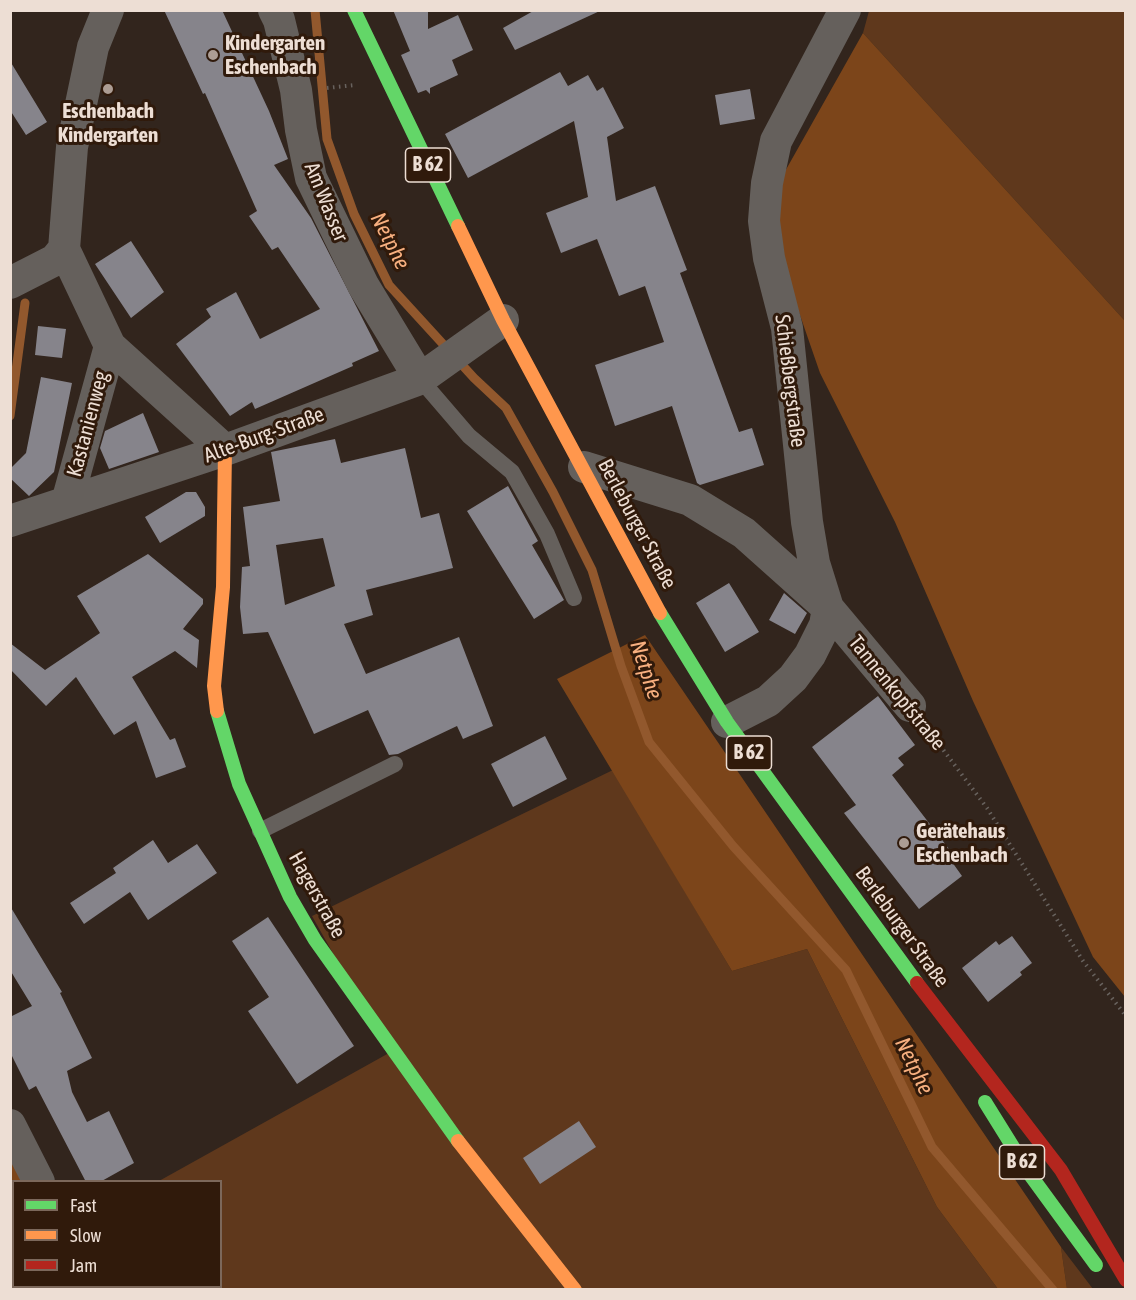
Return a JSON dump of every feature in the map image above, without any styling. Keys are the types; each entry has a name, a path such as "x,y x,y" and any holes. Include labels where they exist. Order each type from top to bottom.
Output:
{"main road":[{"name":"Berleburger Straße","path":"354,10 503,320 672,634 727,722 944,1020 1061,1170 1125,1280"},
{"name":"Hagerstraße","path":"225,450 223,587 214,686 217,715 239,784 290,897 315,940 471,1158 575,1290"},
{"name":"Berleburger Straße","path":"944,1020 971,1080 1031,1176 1096,1264 1122,1290"}],"street":[{"path":"10,283 55,260 64,249 72,147 93,47 108,10"},
{"name":"Am Wasser","path":"274,10 279,20 296,90 311,178 363,285 430,372"},
{"name":"Schießbergstraße","path":"828,609 814,563 807,522 787,328 769,258 764,221 766,183 776,141 845,10"},
{"name":"Kastanienweg","path":"64,249 110,346 225,450"},
{"name":"Alte-Burg-Straße","path":"10,521 225,450 430,372 503,320"},
{"name":"Kastanienweg","path":"67,502 110,346"},
{"name":"Tannenkopfstraße","path":"584,467 690,500 723,518 744,533 828,609 910,706"},
{"path":"727,722 768,701 794,678 810,656 820,635 828,609"},
{"path":"10,1125 38,1180"}],"lane":[{"path":"430,372 470,436 512,472 547,534 574,598"},
{"path":"260,831 395,764"}],"path":[{"name":"Tannenkopfstraße","path":"910,706 987,808 1083,961 1125,1016"}],"shaded area":[{"path":"869,11 1125,11 1125,321 863,33"},
{"path":"863,33 1125,321 1125,997 1093,957 973,701 895,522 820,373 773,237 779,182"},
{"path":"645,635 1061,1247 1067,1289 998,1289 937,1207 807,949 732,971 557,679"},
{"path":"613,770 732,971 807,949 937,1207 998,1289 63,1290 63,1288 222,1288 222,1180 161,1180 389,1053 312,916"},
{"path":"10,1157 22,1180 12,1180 12,1288 63,1288 11,1289"},
{"path":"1061,1247 1093,1289 1067,1289"}],"building":[{"path":"164,10 222,10 269,111 288,159 274,165 311,218 379,351 352,363 353,366 255,409 252,402 230,416 176,344 211,317 206,309 236,292 260,339 320,309 278,247 272,250 249,216 257,211 205,93 203,94"},
{"path":"393,10 428,10 428,29 458,15 473,50 452,60 458,75 430,88 430,94 426,90 418,93 401,55 410,51"},
{"path":"535,10 602,10 515,50 503,28"},
{"path":"10,61 47,122 26,135 10,110"},
{"path":"560,72 568,86 588,75 597,91 603,87 624,128 607,137 616,201 655,186 687,270 680,273 739,432 752,428 764,465 700,485 697,483 672,406 615,426 595,365 664,342 645,286 619,296 597,239 561,253 546,213 588,197 574,121 468,178 445,134"},
{"path":"750,89 755,119 720,125 715,95"},
{"path":"131,241 164,292 131,318 95,264"},
{"path":"38,326 66,329 62,358 35,355"},
{"path":"41,377 72,383 54,472 29,496 10,478 10,469 26,453"},
{"path":"143,413 159,452 109,469 100,448 105,431"},
{"path":"335,439 341,463 405,448 421,518 439,513 453,568 366,590 373,615 344,624 366,674 459,637 493,726 463,739 457,726 398,754 389,755 368,710 314,734 268,632 243,634 240,607 242,567 250,566 243,507 280,501 271,452","holes":["323,538 335,586 285,605 276,545"]},
{"path":"508,486 538,541 532,545 564,600 534,619 467,511"},
{"path":"186,492 196,492 205,507 205,516 160,543 145,517"},
{"path":"148,554 203,599 203,604 183,629 199,640 197,668 175,651 132,677 170,740 175,738 186,767 156,778 136,721 114,735 76,677 46,706 10,669 10,643 45,670 100,633 77,596"},
{"path":"729,583 759,632 725,652 696,603"},
{"path":"784,593 807,613 795,634 769,620"},
{"path":"878,696 915,745 898,758 904,765 892,775 956,858 952,862 962,876 919,909 844,813 856,805 812,747"},
{"path":"545,736 567,779 513,807 491,764"},
{"path":"153,840 168,863 197,844 217,873 148,920 130,892 84,924 70,903 116,873 113,868"},
{"path":"10,906 62,992 60,993 92,1058 67,1071 72,1092 87,1122 109,1111 134,1163 104,1180 85,1180 36,1086 29,1090 10,1052 10,1017 32,1006 10,970"},
{"path":"268,917 354,1046 297,1084 248,1011 269,997 232,941"},
{"path":"1012,936 1032,963 1020,972 1022,975 988,1002 962,968 996,941 999,945"},
{"path":"579,1121 596,1147 540,1184 523,1158"}],"waterway":[{"name":"Netphe","path":"315,10 327,139 354,214 389,285 474,378 506,408 553,492 592,570 621,666 649,742 733,846 846,970 932,1147 1053,1290"},
{"path":"10,416 25,303"}],"traffic: fast":[{"path":"354,10 458,226"},
{"path":"660,613 727,722 917,983"},
{"path":"217,711 239,784 290,897 315,940 458,1141"},
{"path":"985,1102 1031,1176 1096,1265"}],"traffic: slow":[{"path":"458,226 503,320 660,613"},
{"path":"217,711 214,686 223,587 225,450"},
{"path":"458,1141 575,1290"}],"traffic: jam":[{"path":"917,983 1061,1170 1126,1280"}],"place":[{"name":"Kindergarten Eschenbach","path":"213,55"},
{"name":"Eschenbach Kindergarten","path":"108,89"},
{"name":"Gerätehaus Eschenbach","path":"904,843"}]}
